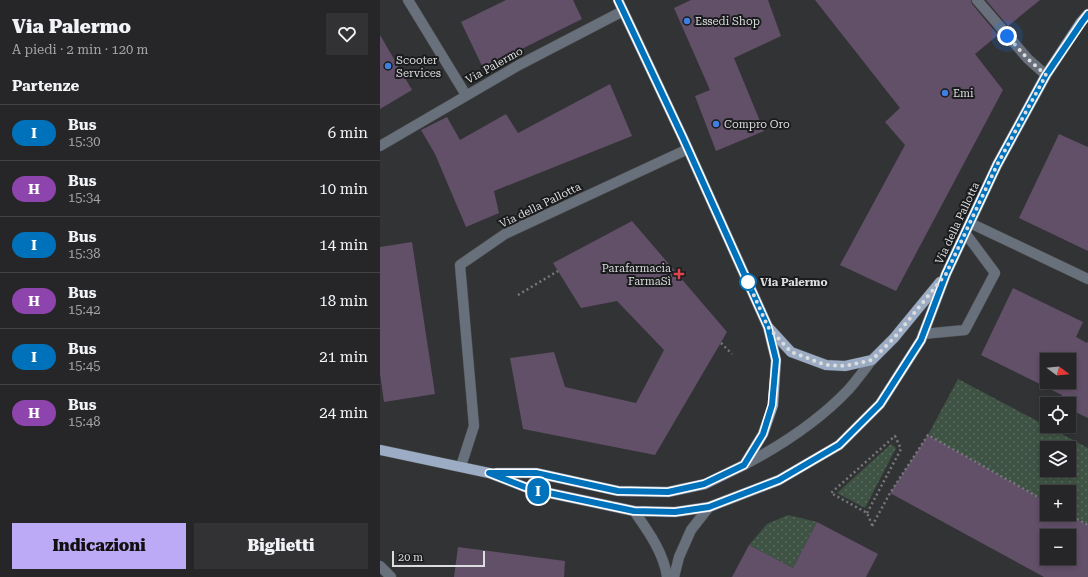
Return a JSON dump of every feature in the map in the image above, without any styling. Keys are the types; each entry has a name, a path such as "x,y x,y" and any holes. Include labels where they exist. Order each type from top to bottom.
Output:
{"main road":[{"path":"489,473 536,473 618,491 668,492 704,484 744,465 763,434 772,405 776,360 768,327 688,149 618,0"},
{"name":"Via della Pallotta","path":"380,450 461,466 489,473 530,489 634,511 675,512 709,507 779,480 839,445 880,404 921,340 946,274 997,165 1046,75 1088,14"},
{"path":"768,327 791,352 826,365 845,366 872,360 894,338 946,274"}],"street":[{"path":"408,0 466,95"},
{"path":"977,0 1028,59 1046,75"},
{"name":"Via Palermo","path":"380,146 519,65 623,11"},
{"name":"Via della Pallotta","path":"461,466 474,426 460,265 505,234 688,149"},
{"path":"970,223 1088,279"},
{"path":"923,334 965,330 995,273 966,234"},
{"path":"744,465 762,456 818,418 849,389 872,360"},
{"path":"674,577 679,557 691,530 709,507"},
{"path":"634,511 653,539 666,570 667,577"},
{"path":"380,566 391,577"}],"path":[{"path":"518,296 558,271"},
{"path":"721,343 732,354"},
{"path":"867,513 901,449 895,436 832,493 867,513 872,526 890,493 928,435 1040,498"},
{"path":"1076,518 1088,525"}],"green space":[{"path":"958,379 1040,423 1040,433 1060,433 1075,441 1040,441 1040,477 1076,477 1076,442 1088,448 1088,525 1076,518 1076,485 1040,485 1040,498 928,435"},
{"path":"891,444 896,448 865,508 837,493"},
{"path":"788,515 817,522 793,568 749,545 767,524"}],"building":[{"path":"506,0 573,0 582,19 483,68 461,22"},
{"path":"691,0 768,0 781,36 734,58 764,131 716,151 695,96 710,90 674,8"},
{"path":"815,0 971,0 972,4 998,35 975,54 1003,90 896,291 840,265 905,145 885,122 900,108"},
{"path":"986,0 1040,0 1008,26"},
{"path":"380,35 412,90 380,109"},
{"path":"610,84 632,136 494,191 499,213 466,227 435,154 421,130 447,117 460,140 506,114 518,133"},
{"path":"1059,134 1088,147 1088,251 1019,218"},
{"path":"632,221 727,332 655,455 523,429 510,358 554,352 565,387 636,403 664,350 617,301 581,308 553,263"},
{"path":"412,242 435,394 384,402 380,374 380,247"},
{"path":"1013,288 1083,322 1076,337 1087,343 1088,341 1088,418 1076,412 1076,397 1061,397 1062,395 1050,389 1076,389 1076,353 1040,353 1040,384 981,355"},
{"path":"928,435 1040,498 1040,521 1076,521 1076,518 1088,525 1088,577 1044,577 890,493"},
{"path":"817,522 878,554 866,577 732,577 749,545 793,568"},
{"path":"458,547 565,561 564,577 454,577"}],"bus line":[{"name":"I","path":"618,0 745,274 768,327 776,360 772,405 763,434 744,465 704,484 668,492 618,491 536,473 489,473 530,489 634,511 675,512 709,507 779,480 839,445 880,404 921,340 946,274 997,165 1046,75 1088,14"}],"place":[{"name":"Essedi Shop","path":"687,21"},
{"name":"Scooter Services","path":"388,66"},
{"name":"Emi","path":"945,93"},
{"name":"Compro Oro","path":"716,124"},
{"name":"Parafarmacia FarmaSì","path":"679,274"},
{"name":"Via Palermo","path":"748,282"}],"route":[{"path":"748,282 768,327 791,352 826,365 845,366 872,360 894,338 946,274 997,165 1046,75 1028,59 1007,36"}]}
